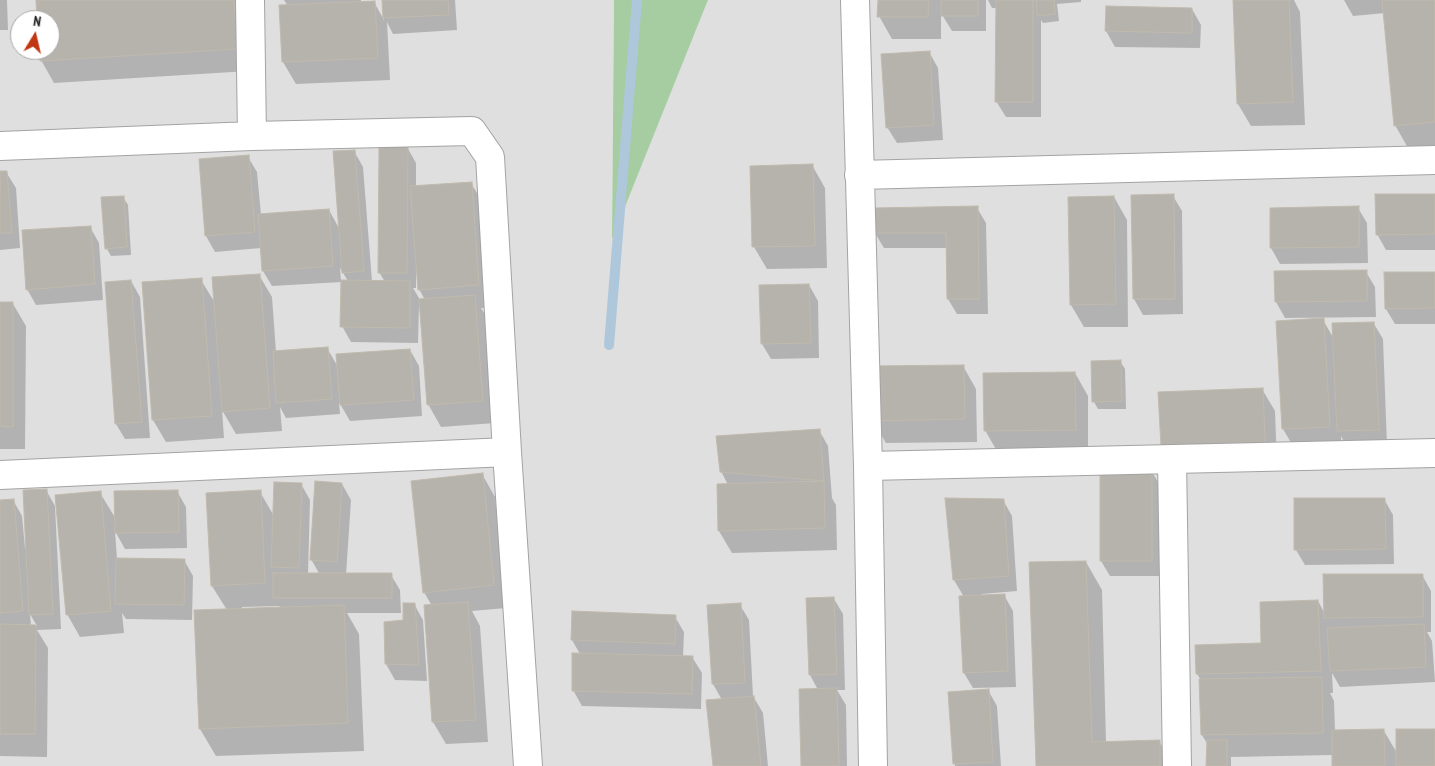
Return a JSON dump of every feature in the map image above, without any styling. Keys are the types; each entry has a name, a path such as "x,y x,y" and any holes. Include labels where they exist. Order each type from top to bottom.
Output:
{"street":[{"path":"250,0 252,136"},
{"path":"855,0 868,466 872,766"},
{"path":"0,146 252,136 472,131 490,157 528,766"},
{"path":"859,175 1435,160"},
{"path":"0,475 507,452"},
{"path":"868,466 1435,453"},
{"path":"1172,460 1177,766"}],"shaded area":[{"path":"0,0 614,0 612,238 708,0 1435,0 1435,766 0,766"}],"green space":[{"path":"614,0 708,0 612,239"}],"building":[{"path":"36,0 234,0 237,49 60,60 60,10 36,10"},
{"path":"382,0 448,0 449,15 383,18"},
{"path":"878,0 929,0 928,17 877,17"},
{"path":"941,0 978,0 978,16 941,16"},
{"path":"996,0 1033,0 1033,102 995,102"},
{"path":"1036,0 1054,0 1055,14 1037,16"},
{"path":"1233,0 1289,0 1293,102 1237,104"},
{"path":"1382,0 1435,0 1435,122 1394,126"},
{"path":"375,1 378,58 282,62 279,5"},
{"path":"1106,6 1192,8 1192,33 1105,31"},
{"path":"930,51 934,125 886,128 881,54"},
{"path":"379,146 408,146 407,273 378,273"},
{"path":"355,150 364,271 342,273 333,151"},
{"path":"249,155 255,232 205,236 199,159"},
{"path":"813,164 815,246 752,247 750,166"},
{"path":"0,171 7,171 12,233 0,233"},
{"path":"472,182 479,285 418,290 410,186"},
{"path":"1174,194 1175,299 1133,299 1131,195"},
{"path":"1375,194 1435,194 1435,234 1376,235"},
{"path":"124,196 127,247 105,249 101,197"},
{"path":"1114,196 1116,304 1070,305 1068,197"},
{"path":"978,206 979,299 947,299 946,233 874,233 874,208"},
{"path":"1359,206 1359,247 1270,248 1270,208"},
{"path":"329,209 333,266 262,271 258,214"},
{"path":"91,226 95,284 26,290 22,230"},
{"path":"1367,270 1367,301 1275,302 1274,271"},
{"path":"1384,272 1435,272 1435,308 1385,309"},
{"path":"260,274 270,408 222,412 212,277"},
{"path":"202,278 212,416 152,420 142,282"},
{"path":"131,280 142,422 115,424 105,282"},
{"path":"341,280 410,281 410,328 340,327"},
{"path":"809,284 811,343 761,344 759,285"},
{"path":"475,295 483,401 427,405 419,299"},
{"path":"0,302 13,302 13,427 0,426"},
{"path":"1324,318 1330,427 1282,429 1276,321"},
{"path":"1374,322 1379,430 1337,431 1332,323"},
{"path":"328,347 332,399 276,403 273,351"},
{"path":"410,349 414,400 340,405 336,354"},
{"path":"1121,360 1122,401 1092,402 1091,361"},
{"path":"964,365 965,419 872,421 871,366"},
{"path":"1075,372 1076,430 984,431 983,373"},
{"path":"1263,388 1265,442 1161,446 1158,392"},
{"path":"820,429 824,481 720,472 716,436"},
{"path":"1100,470 1152,470 1152,561 1100,561"},
{"path":"483,473 494,585 423,593 411,481"},
{"path":"315,481 342,483 337,562 310,560"},
{"path":"824,481 825,528 718,531 717,484"},
{"path":"274,482 302,483 299,568 271,567"},
{"path":"47,489 53,614 29,615 23,490"},
{"path":"178,490 179,532 115,533 114,491"},
{"path":"261,490 265,583 211,586 206,493"},
{"path":"101,491 111,611 66,615 55,495"},
{"path":"945,498 1004,499 1009,576 953,580"},
{"path":"1294,498 1385,498 1386,549 1294,550"},
{"path":"14,499 23,611 0,613 0,500"},
{"path":"116,558 185,559 184,605 115,604"},
{"path":"1086,561 1092,742 1160,740 1160,766 1036,766 1029,562"},
{"path":"273,573 392,573 392,598 273,598"},
{"path":"1323,574 1423,574 1423,617 1324,618"},
{"path":"1005,594 1008,671 963,673 959,596"},
{"path":"834,597 837,674 809,675 806,598"},
{"path":"1318,600 1321,671 1196,674 1195,645 1261,643 1260,602"},
{"path":"468,602 476,720 432,722 424,605"},
{"path":"403,603 415,603 419,665 385,664 384,622 403,620"},
{"path":"741,603 745,683 712,684 707,605"},
{"path":"344,605 348,723 199,729 194,610"},
{"path":"572,611 676,615 675,644 571,640"},
{"path":"0,624 36,625 35,734 0,734"},
{"path":"1424,624 1426,667 1330,671 1327,628"},
{"path":"572,653 693,656 692,694 572,691"},
{"path":"1322,677 1323,733 1201,735 1199,679"},
{"path":"837,688 839,766 801,766 799,689"},
{"path":"989,689 993,762 953,764 948,692"},
{"path":"754,696 761,766 713,766 706,700"},
{"path":"1384,729 1385,766 1332,766 1332,730"},
{"path":"1396,729 1435,729 1435,766 1396,766"},
{"path":"1207,740 1227,740 1227,766 1206,766"}],"waterway":[{"path":"609,345 637,0"}]}
